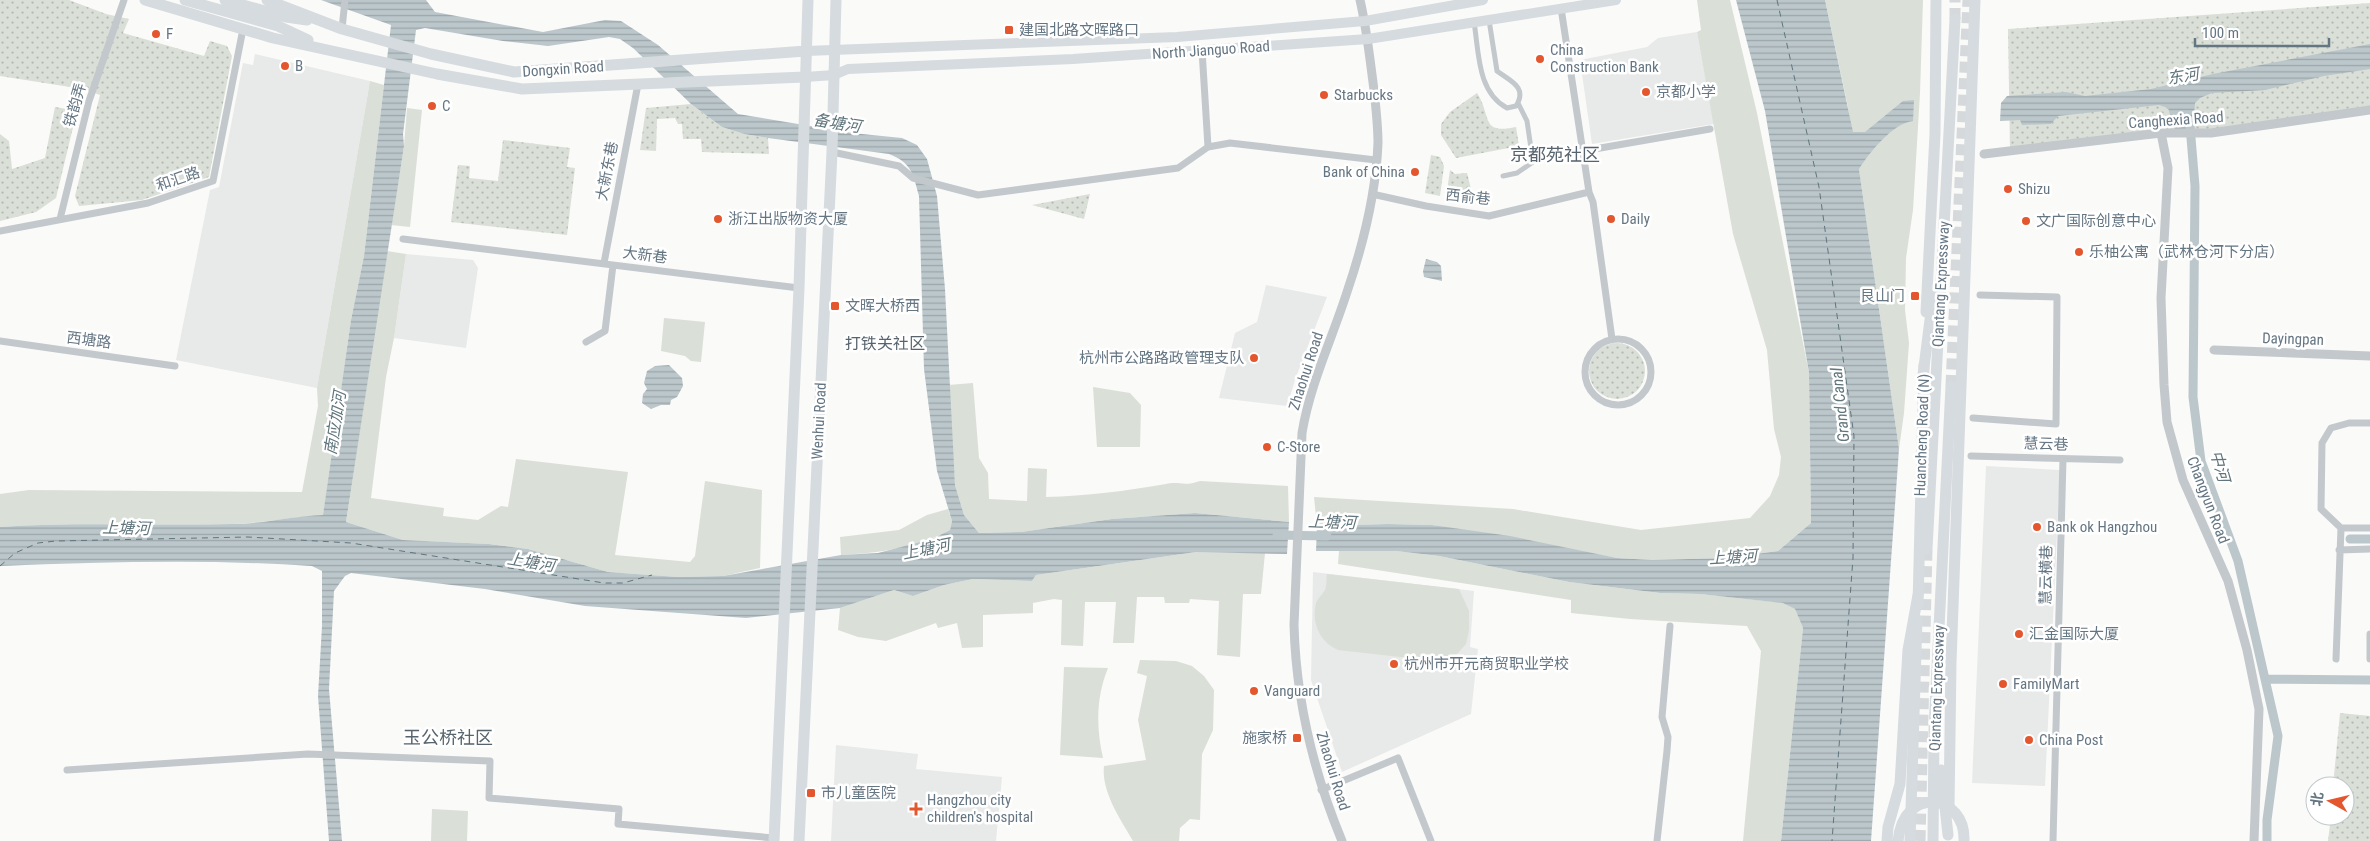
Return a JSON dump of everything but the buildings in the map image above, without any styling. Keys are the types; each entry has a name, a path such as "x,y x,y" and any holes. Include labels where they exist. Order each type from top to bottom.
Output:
{"main road":[{"name":"Dongxin Road","path":"144,0 273,38 522,89 805,76"},
{"name":"Dongxin Road","path":"185,0 278,26 323,47"},
{"name":"Dongxin Road","path":"225,0 286,17 326,22"},
{"name":"Dongxin Road","path":"267,0 342,29 386,42 514,72 806,51"},
{"name":"Wenhui Road","path":"774,840 799,288 808,0"},
{"name":"Wenhui Road","path":"799,841 832,152 833,50 836,0"},
{"name":"North Jianguo Road","path":"806,51 1177,38 1365,21 1482,0"},
{"name":"North Jianguo Road","path":"805,76 834,75 848,69 1368,39 1616,0"},
{"name":"Huancheng Road (N)","path":"1910,841 1923,375 1935,134 1936,0"},
{"path":"1948,838 1952,643 1975,0"},
{"name":"Qiantang Expressway","path":"1927,549 1955,19"},
{"path":"1923,375 1946,193"},
{"name":"Qiantang Expressway","path":"1933,841 1937,660 1950,386"},
{"path":"1888,841 1888,827 1898,797 1908,650 1918,595"},
{"path":"1937,660 1942,786 1948,838"},
{"path":"1898,841 1899,831 1906,814 1920,803 1935,802 1952,809 1961,821 1964,841"}],"street":[{"name":"铁韵弄","path":"60,219 89,101 124,0"},
{"name":"Zhaohui Road","path":"1342,841 1321,790 1302,713 1294,654 1296,559 1302,433 1306,410 1347,292 1362,242 1372,194 1376,160 1377,121 1368,39 1360,0"},
{"path":"342,29 345,4"},
{"path":"1561,8 1583,151 1593,202 1612,339"},
{"path":"1489,20 1497,70 1515,82 1520,89 1518,103 1527,121 1533,162 1517,173 1503,176"},
{"path":"1474,22 1483,79 1490,95 1497,103 1507,108 1516,106 1518,103"},
{"name":"和汇路","path":"0,231 148,204 213,181 243,29"},
{"path":"1202,50 1208,147"},
{"name":"大新东巷","path":"604,263 638,84"},
{"name":"Canghexia Road","path":"1984,154 2161,133 2211,133 2370,110"},
{"path":"1583,151 1710,129"},
{"name":"Changyun Road","path":"2161,133 2168,168 2161,298 2164,386 2168,422 2183,480 2228,581 2247,650 2260,709 2254,841"},
{"path":"832,152 899,166 913,178 937,186 978,194 1178,168 1208,147 1230,143 1376,160"},
{"name":"西俞巷","path":"1372,194 1426,206 1489,216 1590,192"},
{"name":"大新巷","path":"403,239 799,288"},
{"path":"586,342 604,331 613,265"},
{"path":"1973,418 2056,424 2057,297 1980,295"},
{"path":"1612,339 1630,340 1640,346 1647,355 1651,365 1651,377 1648,388 1631,403 1609,404 1600,400 1586,383 1584,372 1591,352 1598,344 1612,339"},
{"name":"西塘路","path":"0,341 175,366"},
{"name":"Dayingpan","path":"2214,350 2370,356"},
{"path":"2336,659 2340,528 2322,509 2322,443 2331,428 2349,423 2370,423"},
{"name":"慧云巷","path":"1971,456 2120,460"},
{"name":"慧云横巷","path":"2053,841 2063,459"},
{"path":"2340,528 2370,528"},
{"path":"2339,550 2370,549"},
{"path":"1657,841 1668,737 1662,717 1670,626"},
{"path":"2370,634 2370,660"},
{"path":"67,770 308,754 490,761 489,798 620,808 618,824 774,840"},
{"path":"1321,790 1398,758 1431,841"}],"shaded area":[{"path":"0,0 69,0 106,14 129,19 123,33 204,56 210,41 227,46 232,56 209,177 142,200 79,206 75,196 100,95 83,89 0,76"},
{"path":"1697,0 1730,0 1757,113 1809,373 1811,523 1778,551 1725,558 1652,560 1617,558 1432,525 1317,526 1314,497 1513,509 1641,530 1750,518 1770,496 1779,475 1781,457 1774,429 1767,350 1733,234 1697,32 1701,30"},
{"path":"1825,0 1923,0 1913,210 1906,258 1905,310 1909,343 1904,413 1899,449 1859,169"},
{"path":"2370,3 2370,110 2211,133 2010,150 2008,29"},
{"name":"京都小学","path":"1697,32 1714,124 1592,144 1580,60 1647,47 1658,38"},
{"path":"255,54 370,81 317,388 176,360 210,190 219,187 243,63 253,65"},
{"path":"370,81 384,85 364,256 351,320 323,516 243,524 0,527 0,494 29,490 302,492 318,406 317,388"},
{"path":"1477,93 1492,126 1505,129 1516,127 1519,146 1456,158 1441,135 1441,124 1450,112"},
{"path":"691,104 722,127 744,134 768,138 769,154 702,152 701,139 683,139 682,124 678,124 675,118 657,119 656,151 640,150 646,108"},
{"path":"55,107 72,110 76,115 56,198 36,212 0,221 0,134 9,141 12,169 45,158"},
{"path":"407,108 422,110 410,227 391,225 404,146"},
{"path":"503,140 570,148 567,167 575,168 567,235 451,222 458,165 470,166 469,178 498,181"},
{"path":"1431,155 1440,157 1444,166 1440,196 1425,193"},
{"path":"1450,170 1455,174 1467,173 1474,201 1446,198"},
{"path":"1090,194 1084,219 1032,205"},
{"path":"387,251 406,254 394,338 386,377 371,498 444,508 443,516 478,520 501,506 508,507 516,459 628,472 615,555 690,562 695,556 705,481 762,490 760,568 723,576 678,577 608,572 528,549 489,544 403,540 346,522"},
{"path":"406,254 473,260 478,268 466,348 394,338"},
{"path":"1266,285 1327,297 1296,377 1287,406 1219,398 1235,333 1257,322"},
{"path":"664,318 705,322 701,362 691,361 685,356 661,351"},
{"path":"1617,343 1637,351 1645,371 1637,391 1617,399 1597,391 1589,371 1597,351"},
{"path":"973,383 979,458 988,473 989,499 1027,501 1028,468 1047,469 1046,497 1106,493 1171,483 1190,484 1200,481 1288,486 1289,522 1195,513 1112,519 1021,532 979,533 964,515 955,485 948,385"},
{"path":"1093,387 1130,393 1141,405 1140,447 1097,447"},
{"path":"1986,466 2060,470 2045,786 1972,783"},
{"path":"948,509 952,521 950,530 937,536 897,548 841,555 840,537 899,530 927,515"},
{"path":"1339,551 1396,551 1439,556 1569,582 1660,593 1700,594 1784,603 1795,609 1803,628 1781,841 1743,841 1761,651 1747,626 1630,619 1571,613 1571,600 1338,564"},
{"path":"1196,552 1265,553 1261,594 1243,594 1240,657 1217,655 1219,601 1190,599 1189,603 1165,603 1164,597 1137,597 1134,643 1113,643 1116,602 1085,602 1083,646 1061,645 1062,600 1054,599 1033,603 1033,613 983,615 983,647 962,648 957,623 938,628 936,623 886,641 858,637 838,630 840,608 894,590 913,596 944,585 973,579 1032,581 1036,575"},
{"name":"杭州市开元商贸职业学校","path":"1313,572 1474,591 1470,647 1478,649 1471,714 1342,772 1311,680"},
{"path":"1327,574 1459,589 1469,611 1469,630 1466,644 1457,654 1436,661 1338,650 1332,647 1318,631 1315,618 1316,603 1326,588"},
{"path":"1140,660 1176,661 1192,666 1204,676 1214,690 1213,730 1202,754 1200,820 1190,819 1180,828 1179,841 1133,841 1113,805 1106,786 1104,766 1146,760 1138,720 1147,676 1137,673"},
{"path":"1064,667 1108,668 1101,690 1098,713 1103,758 1060,755"},
{"path":"2340,713 2370,716 2370,841 2328,841 2330,826 2355,826 2355,776 2334,776"},
{"name":"Hangzhou city children's hospital","path":"836,745 918,754 916,769 1002,777 996,841 831,841"},
{"path":"432,809 468,811 467,841 431,841"}],"water":[{"path":"321,0 426,0 435,12 543,32 605,20 621,21 658,45 738,114 852,133 902,138 917,145 927,159 937,196 945,289 955,485 964,515 979,533 1021,532 1112,519 1195,513 1289,522 1287,554 1196,552 1036,575 1032,581 973,579 944,585 913,596 894,590 840,608 746,618 585,606 485,589 351,573 345,576 334,591 329,689 342,841 329,841 318,696 322,626 322,571 312,566 195,562 117,562 0,566 0,527 244,524 323,515 351,320 364,256 391,25","holes":["425,28 503,41 548,46 609,37 620,39 633,48 691,104 722,127 744,134 768,138 889,154 897,157 907,165 913,175 919,196 924,369 937,471 952,521 950,530 932,539 878,553 841,555 723,576 678,577 608,572 528,549 489,544 403,540 346,522 404,146 403,134 416,30"]},
{"name":"Grand Canal","path":"1736,0 1825,0 1853,132 1865,132 1903,101 1914,100 1913,121 1898,127 1882,140 1859,169 1899,449 1871,841 1781,841 1803,628 1795,609 1783,603 1700,594 1660,593 1569,582 1439,556 1396,551 1316,551 1317,526 1388,524 1432,525 1510,536 1617,558 1652,560 1725,558 1778,551 1811,523 1809,373 1765,111"},
{"path":"2370,44 2370,69 2324,76 2265,90 2212,93 2200,98 2195,103 2193,130 2175,130 2168,108 2159,105 2058,116 2051,124 2022,125 2020,120 2000,121 2001,103 2007,96 2066,92 2085,96 2151,89 2213,74"},
{"path":"1426,259 1437,262 1441,266 1442,281 1424,277 1423,271"},
{"path":"669,365 682,378 683,386 677,397 671,400 670,405 661,405 651,409 642,403 643,394 647,389 644,383 647,371 655,366"}],"waterway":[{"name":"中河","path":"2190,126 2195,186 2193,397 2201,461 2238,561 2278,736 2267,820 2267,841"},
{"name":"上塘河","path":"1277,535 1327,536"},
{"path":"2350,539 2370,539"},
{"path":"2266,679 2370,680"}],"ferry route":[{"path":"1777,0 1819,187 1854,436 1853,558 1832,841"},
{"path":"0,566 15,553 38,543 248,537 351,543 604,583 623,583 652,575"}],"tunnel":[{"path":"1955,0 1955,19"},
{"path":"1951,386 1968,0"},
{"path":"1920,841 1927,549"}],"place":[{"name":"建国北路文晖路口","path":"1009,30"},
{"name":"F","path":"156,34"},
{"name":"China Construction Bank","path":"1540,59"},
{"name":"B","path":"285,66"},
{"name":"京都小学","path":"1646,92"},
{"name":"Starbucks","path":"1324,95"},
{"name":"C","path":"432,106"},
{"name":"Bank of China","path":"1415,172"},
{"name":"Shizu","path":"2008,189"},
{"name":"浙江出版物资大厦","path":"718,219"},
{"name":"Daily","path":"1611,219"},
{"name":"文广国际创意中心","path":"2026,221"},
{"name":"乐柚公寓（武林仓河下分店）","path":"2079,252"},
{"name":"艮山门","path":"1915,296"},
{"name":"文晖大桥西","path":"835,306"},
{"name":"杭州市公路路政管理支队","path":"1254,358"},
{"name":"C-Store","path":"1267,447"},
{"name":"Bank ok Hangzhou","path":"2037,527"},
{"name":"汇金国际大厦","path":"2019,634"},
{"name":"杭州市开元商贸职业学校","path":"1394,664"},
{"name":"FamilyMart","path":"2003,684"},
{"name":"Vanguard","path":"1254,691"},
{"name":"施家桥","path":"1297,738"},
{"name":"China Post","path":"2029,740"},
{"name":"市儿童医院","path":"811,793"},
{"name":"Hangzhou city children's hospital","path":"916,809"}],"district":[{"name":"京都苑社区","path":"1555,154"},
{"name":"打铁关社区","path":"885,343"},
{"name":"玉公桥社区","path":"448,737"}],"water label":[{"name":"东河","path":"2183,76"},
{"name":"备塘河","path":"837,123"},
{"name":"南应加河","path":"335,423"}]}
